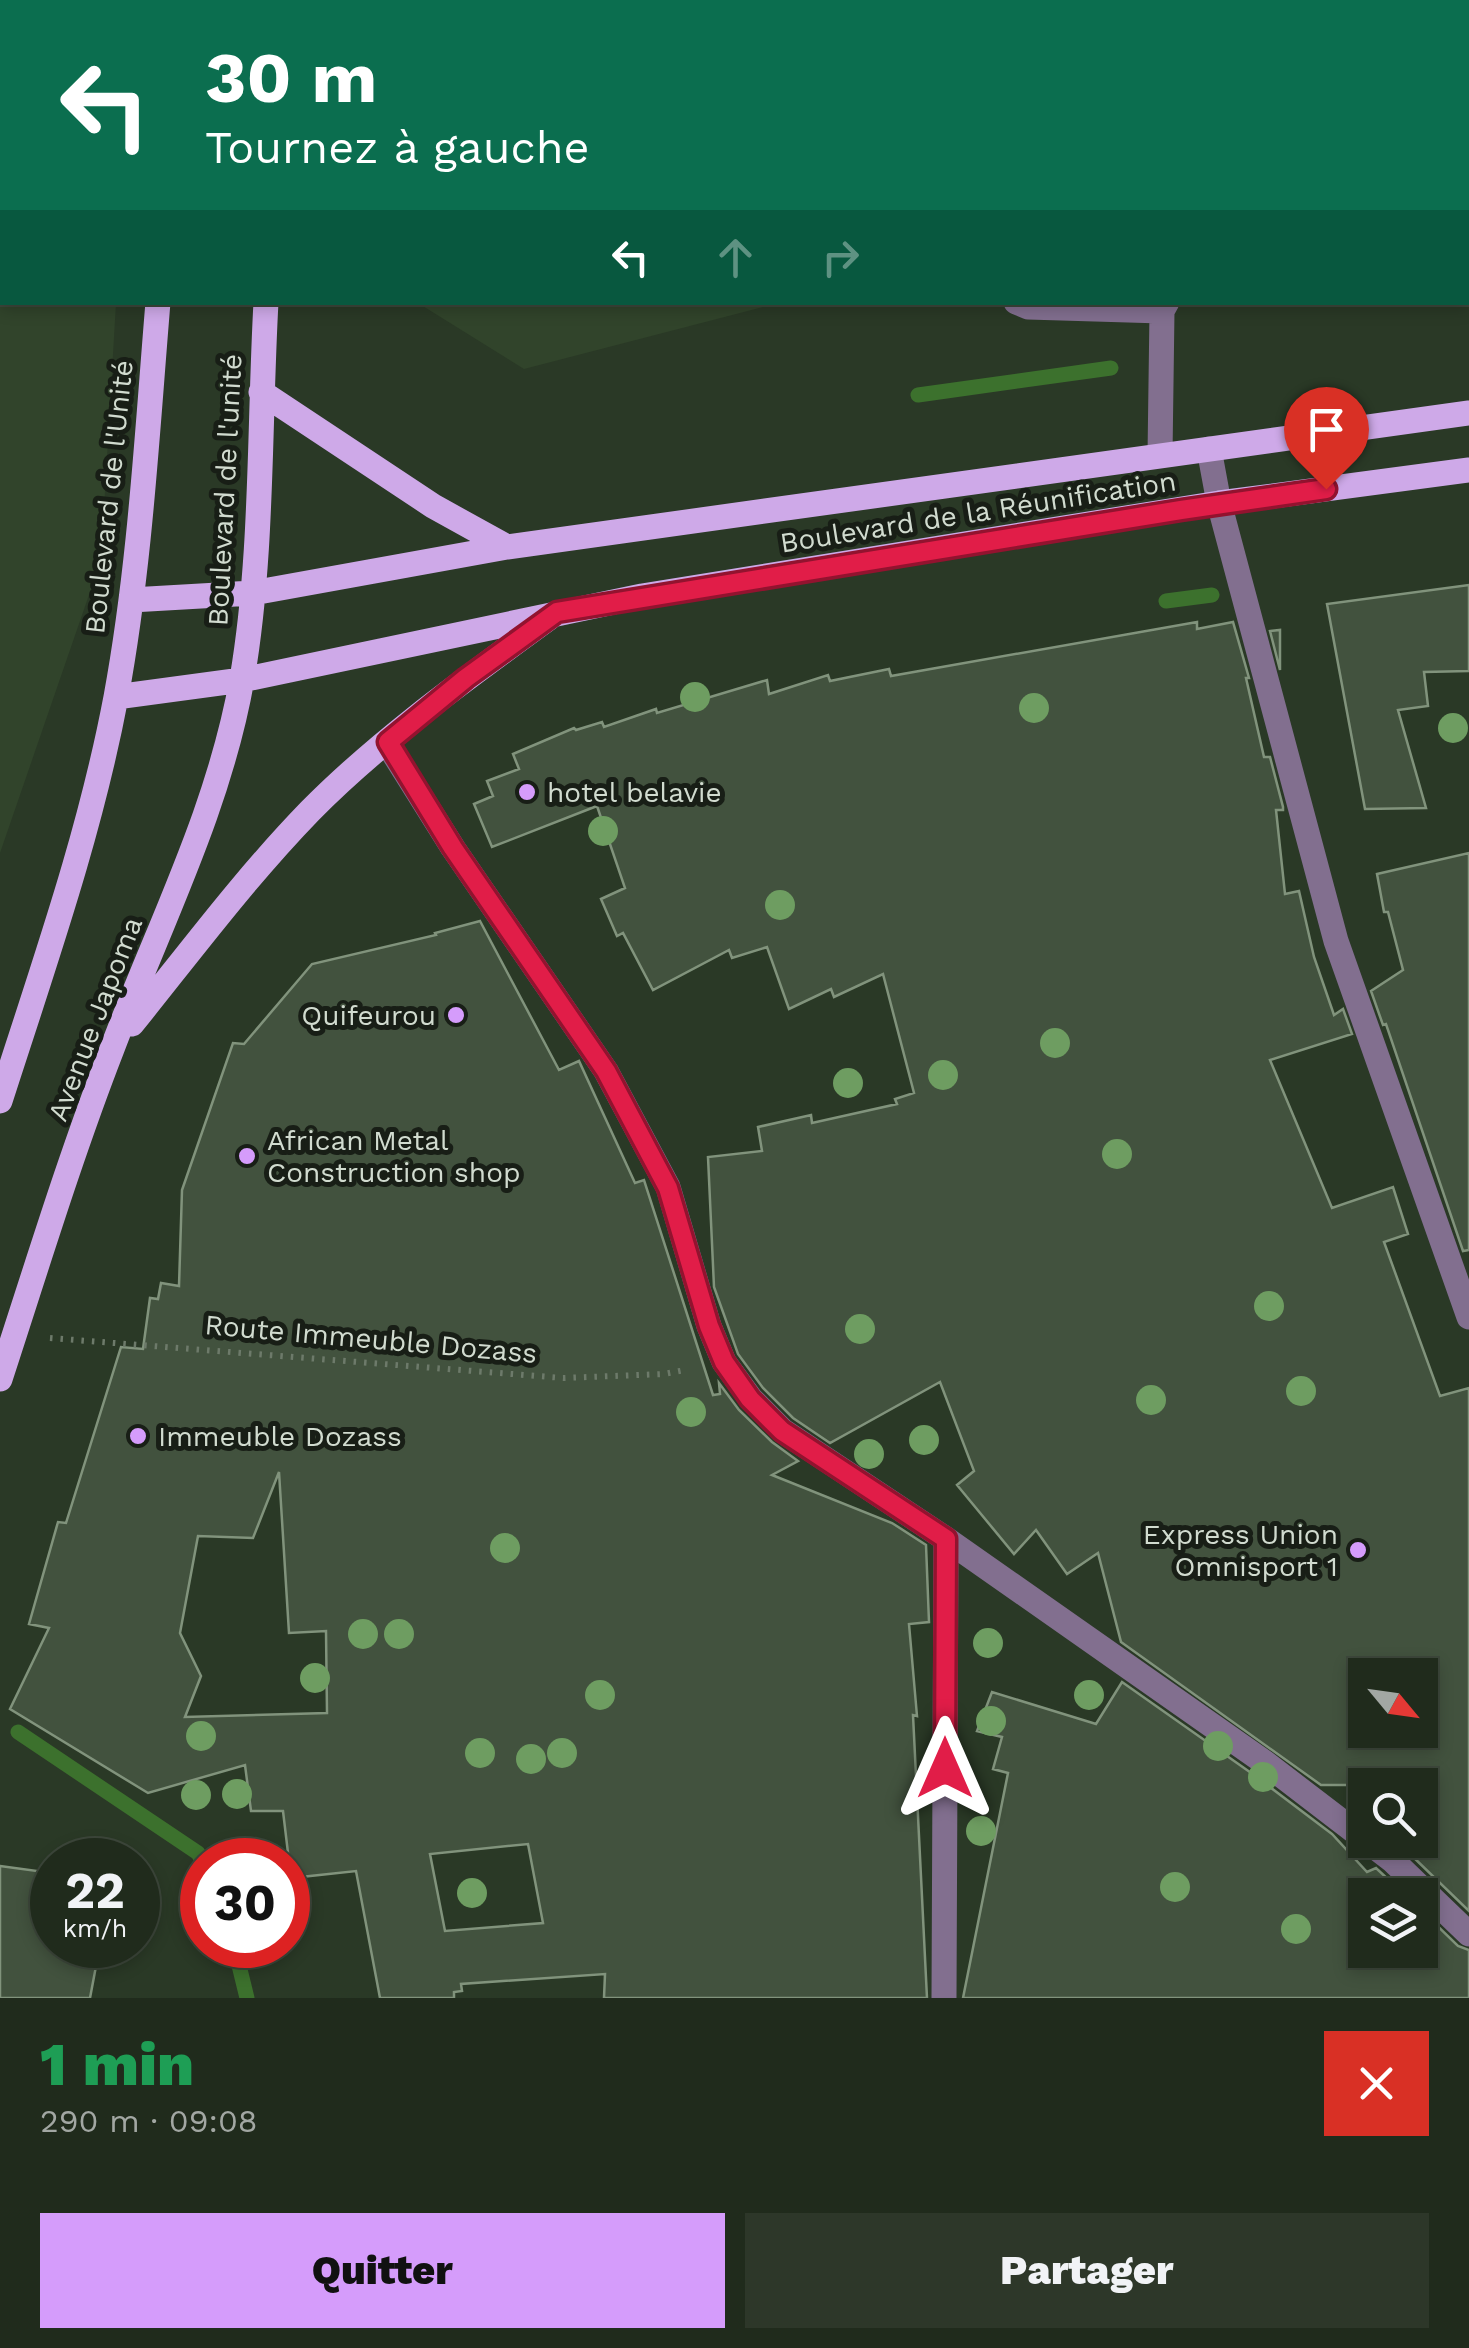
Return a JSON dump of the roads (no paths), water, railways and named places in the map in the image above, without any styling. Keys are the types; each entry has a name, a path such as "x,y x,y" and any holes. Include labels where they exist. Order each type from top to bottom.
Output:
{"main road":[{"name":"Boulevard de l'Unité","path":"116,697 131,600 158,305"},
{"name":"Boulevard de l'unité","path":"242,680 252,592 266,305"},
{"path":"261,392 433,506 508,547"},
{"path":"131,600 252,592 508,547 1469,413"},
{"name":"Boulevard de la Réunification","path":"116,697 242,680 557,612 1219,504 1469,470"},
{"path":"111,1050 250,876 312,809 466,678 557,612"},
{"name":"Avenue Japoma","path":"0,1379 111,1050 184,875 220,775 242,680"},
{"path":"0,1101 72,878 116,697"}],"street":[{"path":"1025,305 1165,307 1160,455"},
{"path":"1209,450 1219,504 1336,941 1469,1318"},
{"path":"388,742 453,848 615,1088 668,1188 709,1326 724,1362 750,1399 782,1431 946,1539 1278,1773 1392,1860 1469,1934"},
{"path":"944,1998 946,1539"}],"waterway":[{"path":"918,395 1111,368"},
{"path":"1166,601 1212,595"},
{"path":"18,1732 180,1841"},
{"path":"240,1968 247,1998"}],"place":[{"name":"hotel belavie","path":"527,792"},
{"name":"Quifeurou","path":"456,1015"},
{"name":"African Metal Construction shop","path":"247,1156"},
{"name":"Immeuble Dozass","path":"138,1436"},
{"name":"Express Union Omnisport 1","path":"1358,1550"}]}
